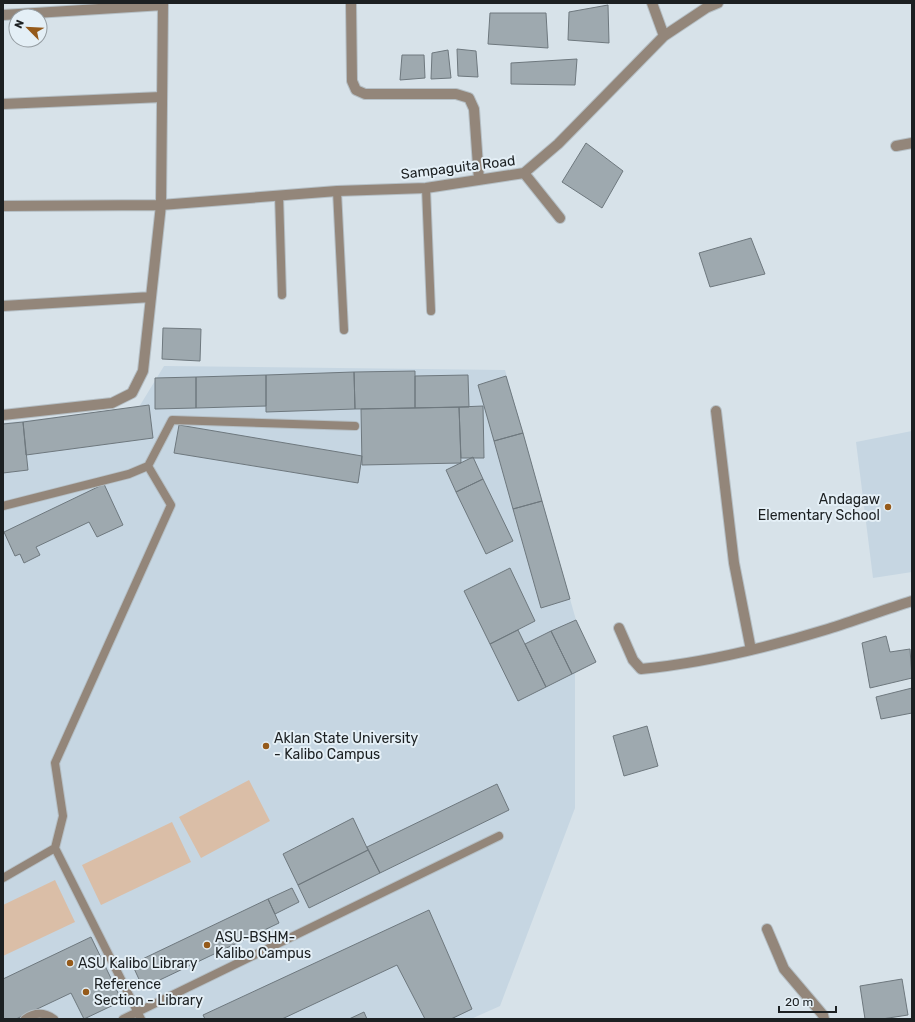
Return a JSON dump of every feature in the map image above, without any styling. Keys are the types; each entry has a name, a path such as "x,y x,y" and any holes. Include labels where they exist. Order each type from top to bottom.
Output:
{"street":[{"path":"351,3 352,81 356,90 365,94 456,94 469,98 474,109 479,180"},
{"path":"652,3 664,36"},
{"name":"Sampaguita Road","path":"3,206 161,206 278,195 337,191 426,188 524,173 558,144 664,36 706,8 718,3"},
{"path":"3,15 163,4 161,206 143,371 132,393 112,403 3,415"},
{"path":"3,104 162,97"},
{"path":"896,146 912,143"},
{"path":"524,173 560,218"},
{"path":"3,306 151,297"},
{"path":"716,411 734,562 751,650"},
{"path":"619,628 633,660 641,669 751,650 829,628 912,601"},
{"path":"767,929 784,969 823,1015 824,1019"}],"lane":[{"path":"426,188 431,311"},
{"path":"337,191 344,330"},
{"path":"278,195 282,296"},
{"path":"3,506 129,474 148,466 172,420 355,426"},
{"path":"140,1015 55,848 64,816 55,764 171,505 148,466"},
{"path":"123,1019 140,1015 499,836"},
{"path":"3,878 55,848"},
{"path":"25,1019 30,1015 43,1013 54,1019"}],"shaded area":[{"name":"Aklan State University - Kalibo Campus","path":"164,366 505,370 576,620 596,662 575,673 575,808 500,1006 471,1019 3,1019 3,423 139,407"},
{"name":"Andagaw Elementary School","path":"912,431 912,572 873,578 856,442"},
{"path":"249,780 270,821 201,858 179,817"},
{"path":"172,822 191,862 101,905 82,865"},
{"path":"55,880 75,922 3,956 3,905"}],"building":[{"path":"608,5 609,43 568,40 569,12"},
{"path":"490,13 546,13 548,48 488,44"},
{"path":"457,49 476,51 478,77 458,76"},
{"path":"448,50 451,78 431,79 432,53"},
{"path":"402,55 424,55 425,78 400,80"},
{"path":"577,59 575,85 511,84 511,63"},
{"path":"586,143 623,171 602,208 562,182"},
{"path":"751,238 765,274 710,287 699,253"},
{"path":"163,328 201,329 200,361 162,359"},
{"path":"415,371 415,408 355,409 354,372"},
{"path":"354,372 355,409 266,412 266,375"},
{"path":"266,375 266,406 196,408 196,377"},
{"path":"468,375 469,407 415,408 415,376"},
{"path":"506,376 523,433 494,441 478,385"},
{"path":"196,377 196,408 155,409 155,378"},
{"path":"149,405 153,438 26,455 23,422"},
{"path":"483,406 484,458 461,458 459,407"},
{"path":"459,407 461,463 362,465 361,409"},
{"path":"23,422 28,470 3,473 3,424"},
{"path":"179,425 362,456 358,483 174,453"},
{"path":"523,433 542,501 513,509 494,441"},
{"path":"473,457 483,479 456,492 446,470"},
{"path":"483,479 513,541 486,554 456,492"},
{"path":"104,484 123,525 97,537 89,522 36,547 40,555 24,563 20,554 15,556 4,532"},
{"path":"542,501 570,599 541,608 513,509"},
{"path":"510,568 535,621 490,644 464,591"},
{"path":"576,620 596,662 572,674 551,631"},
{"path":"518,630 546,687 518,701 490,644"},
{"path":"551,631 572,674 546,687 525,644"},
{"path":"886,636 890,652 910,649 912,678 870,688 862,643"},
{"path":"912,688 912,713 881,719 876,697"},
{"path":"647,726 658,766 624,776 613,736"},
{"path":"497,784 509,810 380,873 367,847"},
{"path":"353,818 368,850 298,885 283,854"},
{"path":"368,850 380,873 309,908 298,885"},
{"path":"292,888 299,902 275,914 268,899"},
{"path":"268,899 279,923 143,988 132,964"},
{"path":"429,910 472,1009 451,1019 425,1019 397,965 282,1019 205,1019 203,1015"},
{"name":"ASU Kalibo Library","path":"91,937 122,1001 84,1019 71,993 16,1019 3,1019 3,979"},
{"path":"902,979 908,1015 882,1019 865,1019 860,986"},
{"path":"364,1012 367,1019 349,1019"}],"place":[{"name":"Andagaw Elementary School","path":"888,507"},
{"name":"Aklan State University - Kalibo Campus","path":"266,746"},
{"name":"ASU-BSHM- Kalibo Campus","path":"207,945"},
{"name":"ASU Kalibo Library","path":"70,963"},
{"name":"Reference Section - Library","path":"86,992"}]}
